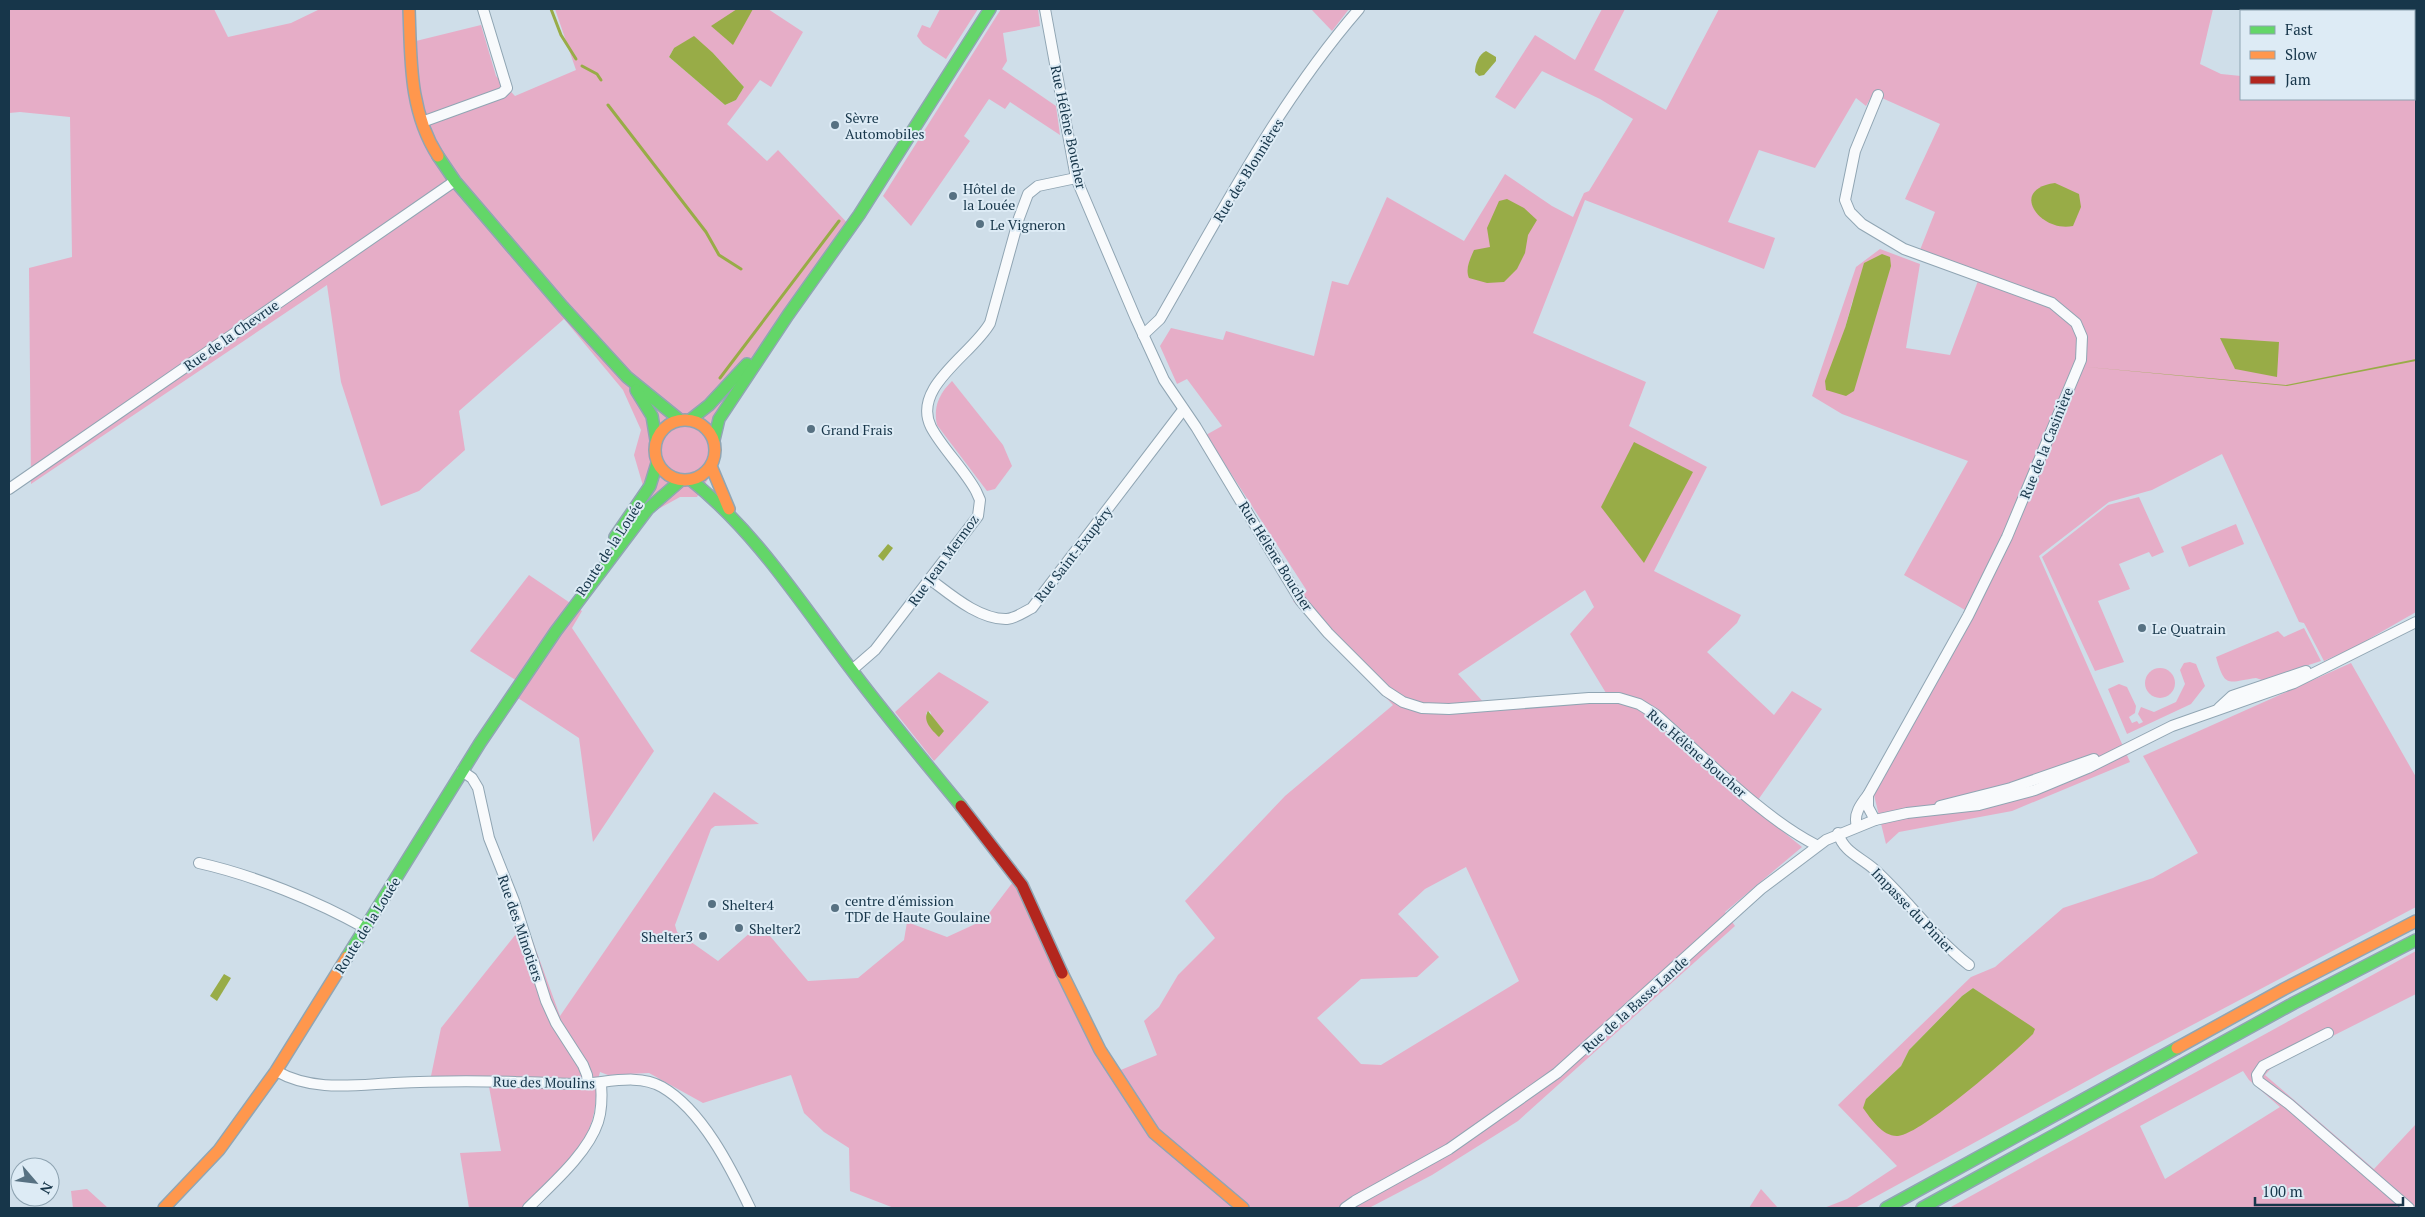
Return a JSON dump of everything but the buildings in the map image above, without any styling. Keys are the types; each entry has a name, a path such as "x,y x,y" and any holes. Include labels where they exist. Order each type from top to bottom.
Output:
{"main road":[{"path":"409,9 412,83 416,106 434,150 455,181 563,307 627,377 652,416 657,463 666,475 686,481 731,513"},
{"path":"686,481 706,473 711,466 719,419 788,314 880,183 990,9"},
{"path":"656,440 666,427 685,420 709,405 788,314"},
{"path":"627,377 685,420 704,427 714,440"},
{"name":"Route de la Louée","path":"164,1208 219,1150 276,1071 462,771 556,631 593,569 650,486 657,463"},
{"path":"711,466 731,513 1022,885 1100,1050 1154,1133 1243,1208"},
{"name":"Route de la Louée","path":"556,631 648,509 686,481"},
{"path":"1886,1208 2310,975 2416,921"},
{"path":"1922,1208 2294,1003 2416,940"}],"street":[{"path":"422,122 502,92 507,88 483,9"},
{"name":"Rue Hélène Boucher","path":"1045,9 1076,178 1143,335 1164,380 1241,500 1300,600 1328,633 1386,691 1403,702 1422,708 1449,709 1589,698 1619,698 1639,704 1655,714 1763,810 1797,835 1816,845"},
{"name":"Rue des Blonnières","path":"1143,335 1160,319 1234,190 1296,92 1359,9"},
{"name":"Rue de la Casinière","path":"1857,826 1856,813 1868,795 1968,616 2007,537 2081,360 2082,337 2076,323 2052,303 1904,249 1862,224 1850,212 1844,200 1855,151 1878,95"},
{"name":"Rue Jean Mermoz","path":"852,670 875,650 931,580 978,516 980,500 970,480 932,427 927,413 928,399 935,385 984,334 990,323 1019,218 1028,194 1038,186 1076,178"},
{"name":"Rue de la Chevrue","path":"9,489 455,181"},
{"name":"Rue Saint-Exupéry","path":"931,580 966,605 991,617 1007,619 1020,615 1032,608 1183,410"},
{"name":"Rue de la Basse Lande","path":"1345,1208 1449,1149 1557,1073 1761,889 1816,845 1838,833 1875,820 1925,810 1979,805 2023,794 2088,768 2116,752 2172,726 2219,709 2232,696 2252,688 2324,667 2369,648 2416,622"},
{"name":"Rue des Minotiers","path":"462,771 472,778 478,788 489,838 514,901 546,1001 556,1023 583,1066 588,1084"},
{"path":"1868,795 1868,807 1875,820"},
{"name":"Impasse du Pinier","path":"1838,833 1844,847 1875,870 1935,936 1969,965"},
{"path":"199,864 225,869 301,898 365,928"},
{"path":"2328,1033 2277,1056 2263,1066 2257,1076 2258,1081 2290,1104 2409,1208"},
{"name":"Rue des Moulins","path":"276,1071 295,1080 336,1087 472,1082 588,1084 636,1080 649,1081 671,1093 697,1120 722,1154 750,1208"},
{"path":"528,1208 566,1169 594,1132 601,1106 601,1083"}],"shaded area":[{"path":"9,9 214,9 228,37 291,23 320,9 414,9 416,41 481,25 496,76 515,96 576,70 555,9 768,9 803,32 771,87 760,80 727,124 767,161 778,150 855,231 719,423 719,461 697,497 680,497 651,513 634,455 641,430 623,390 564,319 459,411 465,450 419,491 381,506 341,382 327,285 31,484 29,268 72,257 70,117 20,112 9,113","holes":["674,48 713,53 744,87 736,100 725,105 669,57"]},
{"path":"737,9 753,9 733,45 711,26"},
{"path":"940,9 978,9 946,59 923,44 917,36 922,25 930,28"},
{"path":"1001,9 1038,9 1040,26 1003,33 1007,61 1002,69 1056,106 1060,135 1010,102 1005,109 989,99 964,136 970,141 911,226 883,196"},
{"path":"1311,9 1349,9 1332,31"},
{"path":"1602,9 1625,9 1594,70 1666,110 1719,9 2213,9 2200,64 2221,74 2240,76 2240,100 2415,100 2415,10 2339,9 2416,9 2416,612 2355,647 2324,661 2304,623 2299,622 2222,454 2152,490 2109,502 2039,556 2130,762 2012,811 1899,832 1886,844 1874,795 1972,614 1904,575 1968,461 1842,414 1812,396 1856,267 1880,249 1920,264 1906,348 1950,355 1981,273 1920,250 1935,212 1905,199 1940,124 1873,94 1866,106 1856,98 1815,168 1759,150 1728,222 1775,238 1764,269 1585,200 1533,333 1646,382 1629,426 1707,467 1654,571 1741,615 1737,623 1707,652 1774,715 1792,691 1822,709 1753,807 1802,847 1725,912 1735,926 1518,1121 1432,1175 1369,1208 894,1208 850,1191 849,1148 824,1132 804,1113 791,1075 703,1103 649,1073 608,1075 600,1072 593,1117 588,1130 574,1155 554,1178 523,1208 469,1208 460,1153 501,1151 487,1076 431,1076 441,1028 516,934 532,939 560,1016 714,792 759,824 715,826 711,829 675,925 677,932 718,961 760,924 808,981 858,978 904,940 907,922 947,937 984,920 1013,882 1111,1074 1157,1055 1144,1021 1159,1007 1178,975 1215,938 1185,901 1285,796 1393,705 1293,601 1307,591 1206,435 1222,426 1187,379 1177,384 1160,346 1171,328 1223,340 1226,331 1314,356 1332,281 1348,285 1387,197 1464,241 1505,174 1552,206 1573,217 1584,193 1589,191 1633,119 1600,99 1542,71 1515,109 1495,97 1535,35 1575,60","holes":["1853,299 1846,396 1845,328","1585,590 1594,607 1570,634 1606,693 1485,704 1458,674","1466,867 1519,981 1381,1065 1361,1064 1317,1018 1361,979 1417,977 1439,957 1398,914 1425,889"]},
{"path":"694,36 713,53 744,87 736,100 725,105 669,57 674,48"},
{"path":"1486,51 1496,57 1496,61 1484,75 1479,76 1475,72 1476,66 1479,57"},
{"path":"2055,183 2079,194 2081,207 2073,226 2061,226 2050,223 2040,217 2034,209 2031,201 2033,193 2041,187"},
{"path":"1507,199 1524,208 1537,220 1528,235 1525,253 1517,269 1504,282 1487,283 1469,278 1468,268 1474,250 1490,247 1487,228 1499,201"},
{"path":"1882,254 1890,257 1891,266 1854,391 1846,396 1826,390 1825,381 1845,328 1864,263"},
{"path":"2220,338 2279,342 2277,377 2235,369"},
{"path":"2416,359 2416,361 2287,386 2087,367 2286,385"},
{"path":"952,381 1003,445 1012,466 995,489 987,491 937,425 936,412 938,401"},
{"path":"1634,442 1693,472 1644,563 1601,507"},
{"path":"2139,497 2164,552 2152,557 2149,552 2119,564 2130,589 2098,601 2124,662 2095,671 2042,557 2108,505"},
{"path":"2236,524 2244,544 2189,567 2181,547"},
{"path":"888,544 893,548 883,561 878,556"},
{"path":"529,575 582,611 572,628 654,751 593,842 579,738 518,698 525,686 470,651"},
{"path":"2304,628 2321,661 2262,680 2256,678 2233,682 2225,679 2216,657 2278,631 2284,637"},
{"path":"2184,663 2196,664 2205,686 2191,704 2127,734 2108,689 2119,684 2127,687 2136,706 2135,713 2129,717 2132,723 2137,721 2139,724 2143,722 2138,714 2141,707 2154,712 2176,702 2185,684 2180,670"},
{"path":"2351,663 2416,777 2416,907 2105,1071 1855,1208 1824,1208 1847,1199 1897,1166 1838,1105 1971,977 1995,967 2063,908 2153,878 2198,853 2143,756","holes":["1973,988 2034,1029 1866,1099 1901,1066 1909,1050 1962,996"]},
{"path":"2160,668 2166,669 2174,677 2174,689 2166,697 2160,698 2154,697 2146,689 2145,683 2146,677 2154,669"},
{"path":"939,672 989,702 934,761 895,712","holes":["930,711 932,717 944,731 929,726 926,713"]},
{"path":"928,711 944,731 939,737 927,722 926,715"},
{"path":"2416,951 2416,994 2273,1066 2265,1075 2374,1169 2416,1124 2416,1205 2413,1208 1949,1208","holes":["2243,1071 2249,1080 2280,1107 2165,1179 2140,1126"]},
{"path":"224,974 231,978 217,1001 210,996"},
{"path":"1973,988 2035,1029 2033,1034 1967,1092 1926,1122 1910,1132 1898,1136 1887,1134 1863,1108 1866,1099 1901,1066 1909,1050 1962,996"},
{"path":"87,1189 108,1208 73,1208 71,1191"},
{"path":"1761,1189 1778,1208 1749,1208"}],"waterway":[{"path":"551,9 561,35 576,59"},
{"path":"582,66 597,74 601,80"},
{"path":"608,105 706,232 719,255 741,269"},
{"path":"720,378 839,221"}],"traffic: fast":[{"path":"714,440 719,419 788,315 859,215 990,9"},
{"path":"438,156 455,181 563,307 627,377 680,420"},
{"path":"690,420 709,405 747,364"},
{"path":"636,390 652,416 656,440"},
{"path":"615,537 650,486 657,463"},
{"path":"691,480 737,523 778,571 867,690 961,806"},
{"path":"347,957 480,743 556,631 648,509 680,481"},
{"path":"1922,1208 2294,1003 2416,940"},
{"path":"1886,1208 2177,1048"}],"traffic: slow":[{"path":"409,9 413,85 422,121 438,156"},
{"path":"679,420 691,420 702,425 710,433 715,444 715,450 713,462 702,475 691,480 679,480 668,475 660,467 655,456 655,444 660,433 668,425 679,420"},
{"path":"711,466 729,509"},
{"path":"2177,1048 2284,989 2416,921"},
{"path":"164,1208 219,1150 276,1071 347,957"},
{"path":"1062,973 1100,1050 1154,1133 1243,1208"}],"traffic: jam":[{"path":"961,806 1022,885 1062,973"}],"place":[{"name":"Sèvre Automobiles","path":"835,125"},
{"name":"Hôtel de la Louée","path":"953,196"},
{"name":"Le Vigneron","path":"980,224"},
{"name":"Grand Frais","path":"811,429"},
{"name":"Le Quatrain","path":"2142,628"},
{"name":"Shelter4","path":"712,904"},
{"name":"centre d'émission TDF de Haute Goulaine","path":"835,908"},
{"name":"Shelter2","path":"739,928"},
{"name":"Shelter3","path":"703,936"}]}
